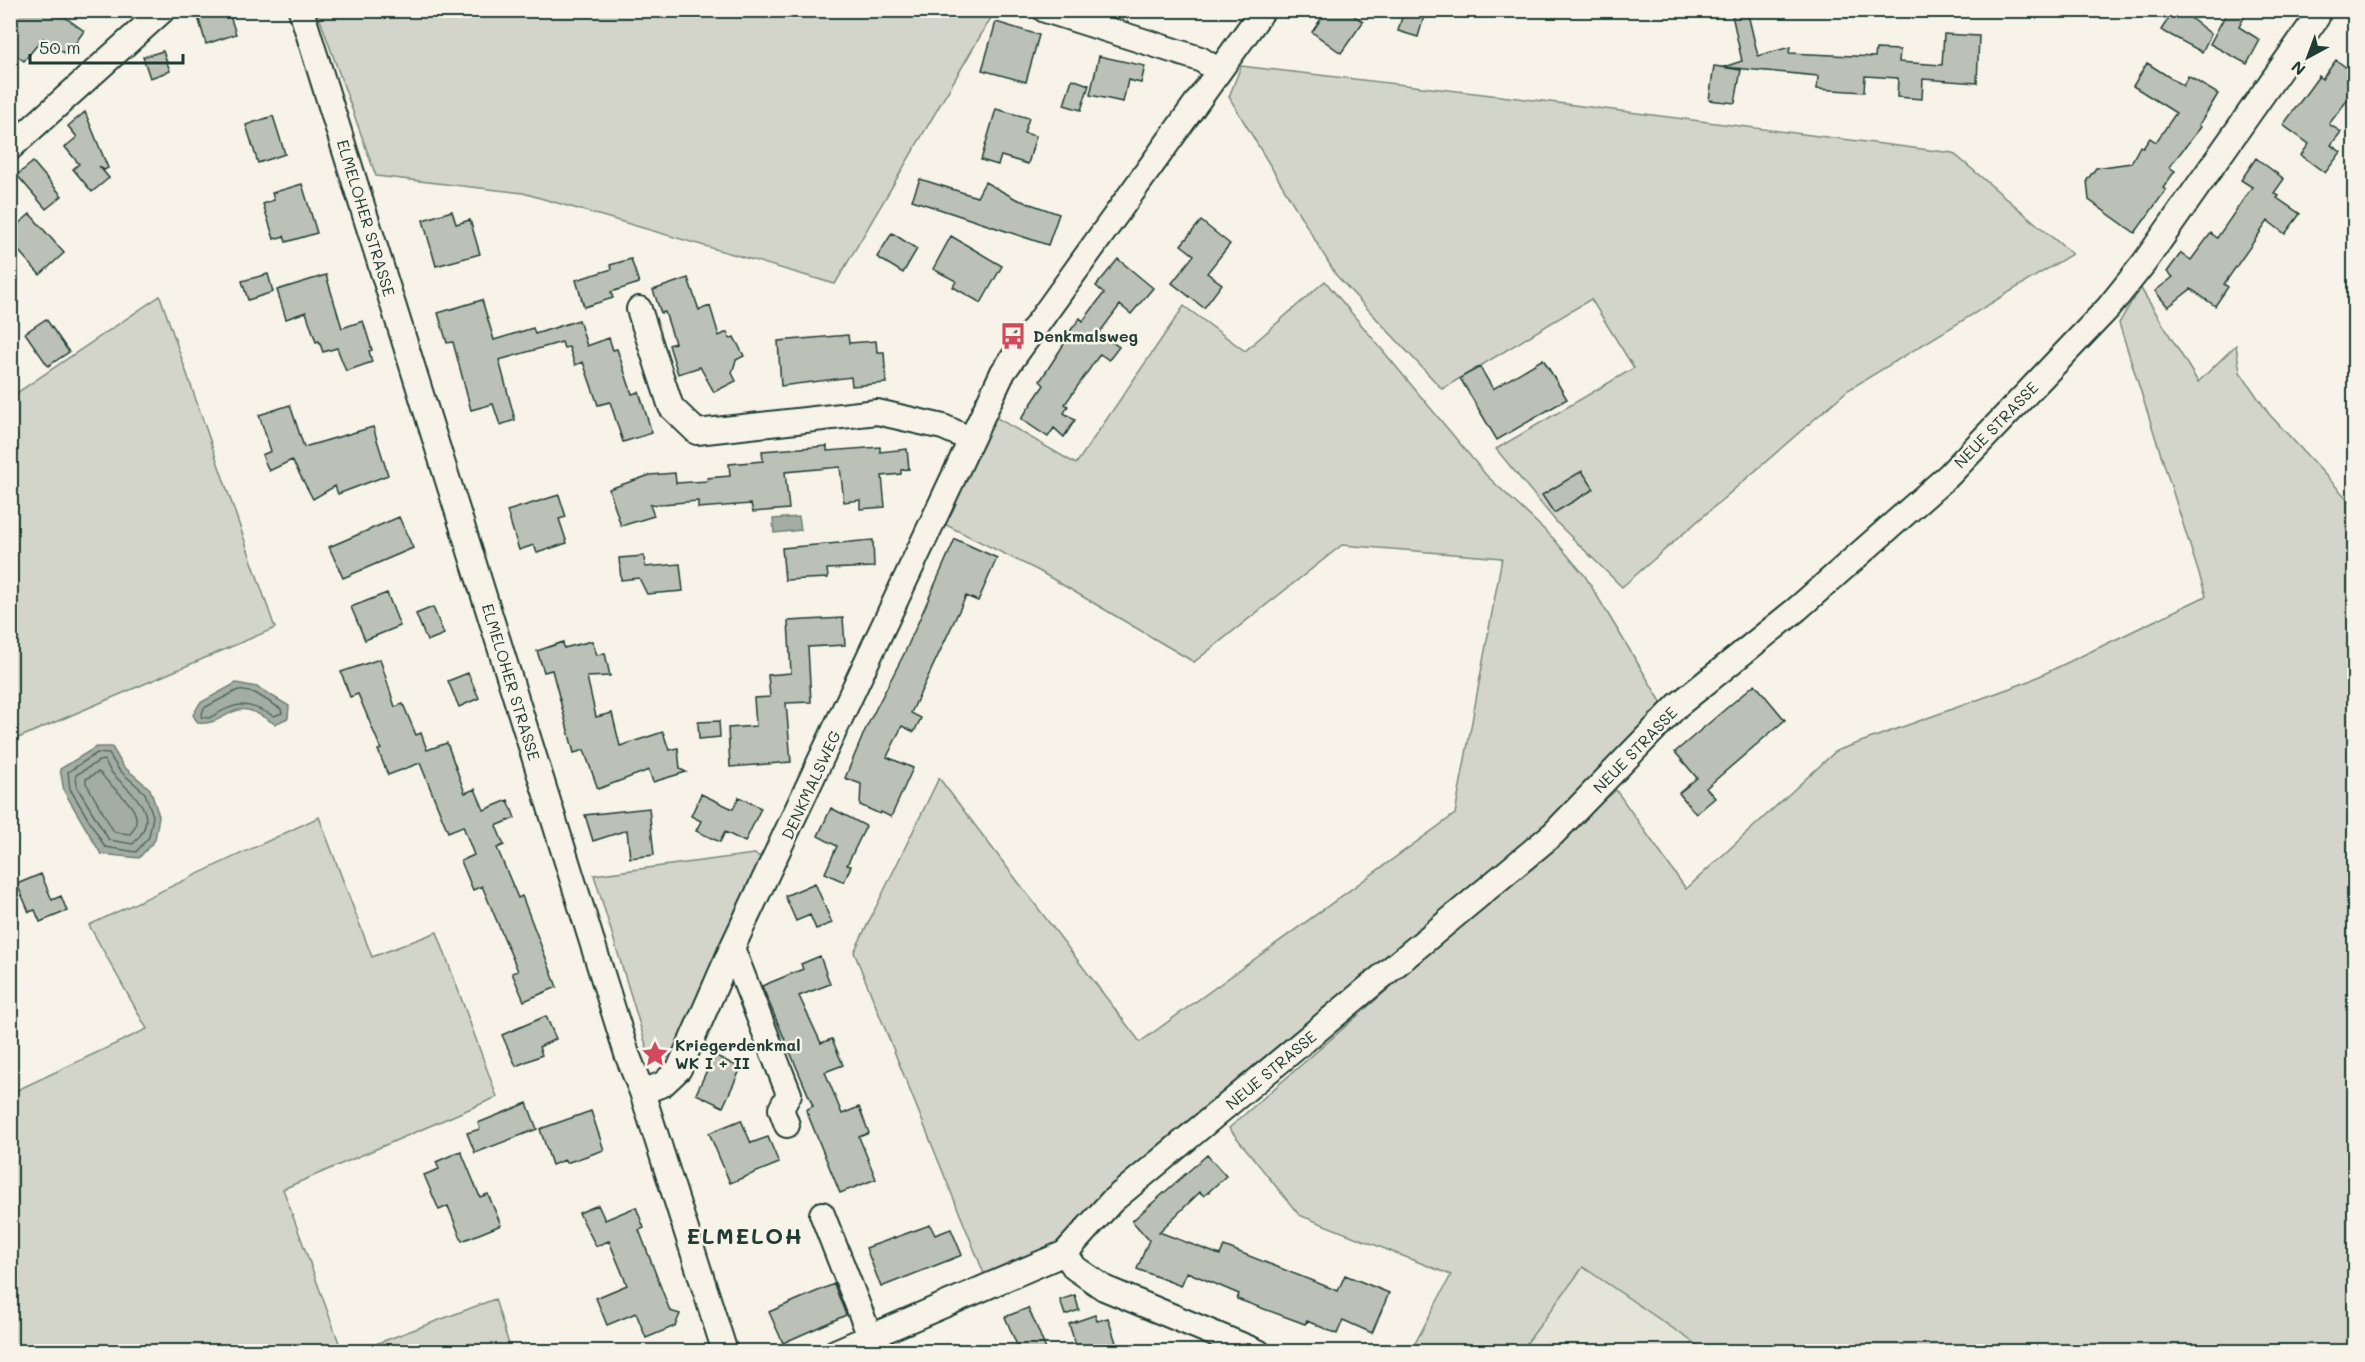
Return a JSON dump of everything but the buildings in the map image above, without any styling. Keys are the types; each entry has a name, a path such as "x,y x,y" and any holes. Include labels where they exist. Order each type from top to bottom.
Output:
{"street":[{"path":"10,148 163,10"},
{"name":"ELMELOHER STRASSE","path":"301,10 627,1054 642,1092 726,1352"},
{"path":"1045,10 1200,59 1219,71"},
{"name":"DENKMALSWEG","path":"642,1092 663,1084 679,1069 732,948 823,760 1003,372 1113,222 1263,10"},
{"name":"NEUE STRASSE","path":"834,1352 873,1344 1065,1253 1112,1201 1553,834 1678,705 1797,609 1948,475 2108,308 2145,264 2317,17 2317,10"},
{"path":"639,309 671,407 697,432 877,412 943,427 970,439"},
{"path":"732,948 789,1094 781,1109 788,1125"},
{"path":"822,1214 873,1344"},
{"path":"1065,1253 1076,1268 1104,1287 1258,1352"}],"shaded area":[{"path":"317,10 995,11 835,284 523,193 376,176"},
{"path":"1241,66 1526,99 1953,153 2072,254 1848,390 1622,587 1558,524 1496,449 1634,368 1591,299 1442,389 1336,275 1229,97"},
{"path":"1325,281 1486,475 1553,538 1585,576 1663,705 1553,824 1214,1110 1051,1247 985,1276 854,952 939,778 1140,1042 1455,814 1502,558 1342,545 1194,662 1039,571 944,524 992,415 1076,464 1184,306 1245,351"},
{"path":"2140,287 2198,382 2236,345 2240,372 2269,414 2354,506 2354,1351 1706,1351 1583,1267 1521,1351 1411,1351 1451,1275 1299,1215 1229,1128 1616,790 1686,889 1836,751 2027,682 2206,596 2119,323"},
{"path":"160,296 275,628 11,741 11,397"},
{"path":"319,817 372,957 437,932 497,1097 283,1189 342,1351 11,1351 11,1093 147,1029 89,925"},
{"path":"754,854 763,858 671,1057 650,1058 594,875"},
{"path":"1559,1174 1583,1267 1706,1352 1411,1352"},
{"path":"495,1299 511,1351 357,1351"}],"water":[{"path":"799,517 801,530 774,533 773,519"},
{"path":"236,683 257,687 289,706 288,718 275,724 255,712 242,710 213,722 198,723 193,715 200,703"},
{"path":"96,747 112,747 123,766 150,789 159,816 155,840 139,858 101,854 64,791 60,769"}],"place":[{"name":"Denkmalsweg","path":"1013,336"},
{"name":"Kriegerdenkmal WK I + II","path":"655,1054"}],"district":[{"name":"ELMELOH","path":"745,1236"}]}
